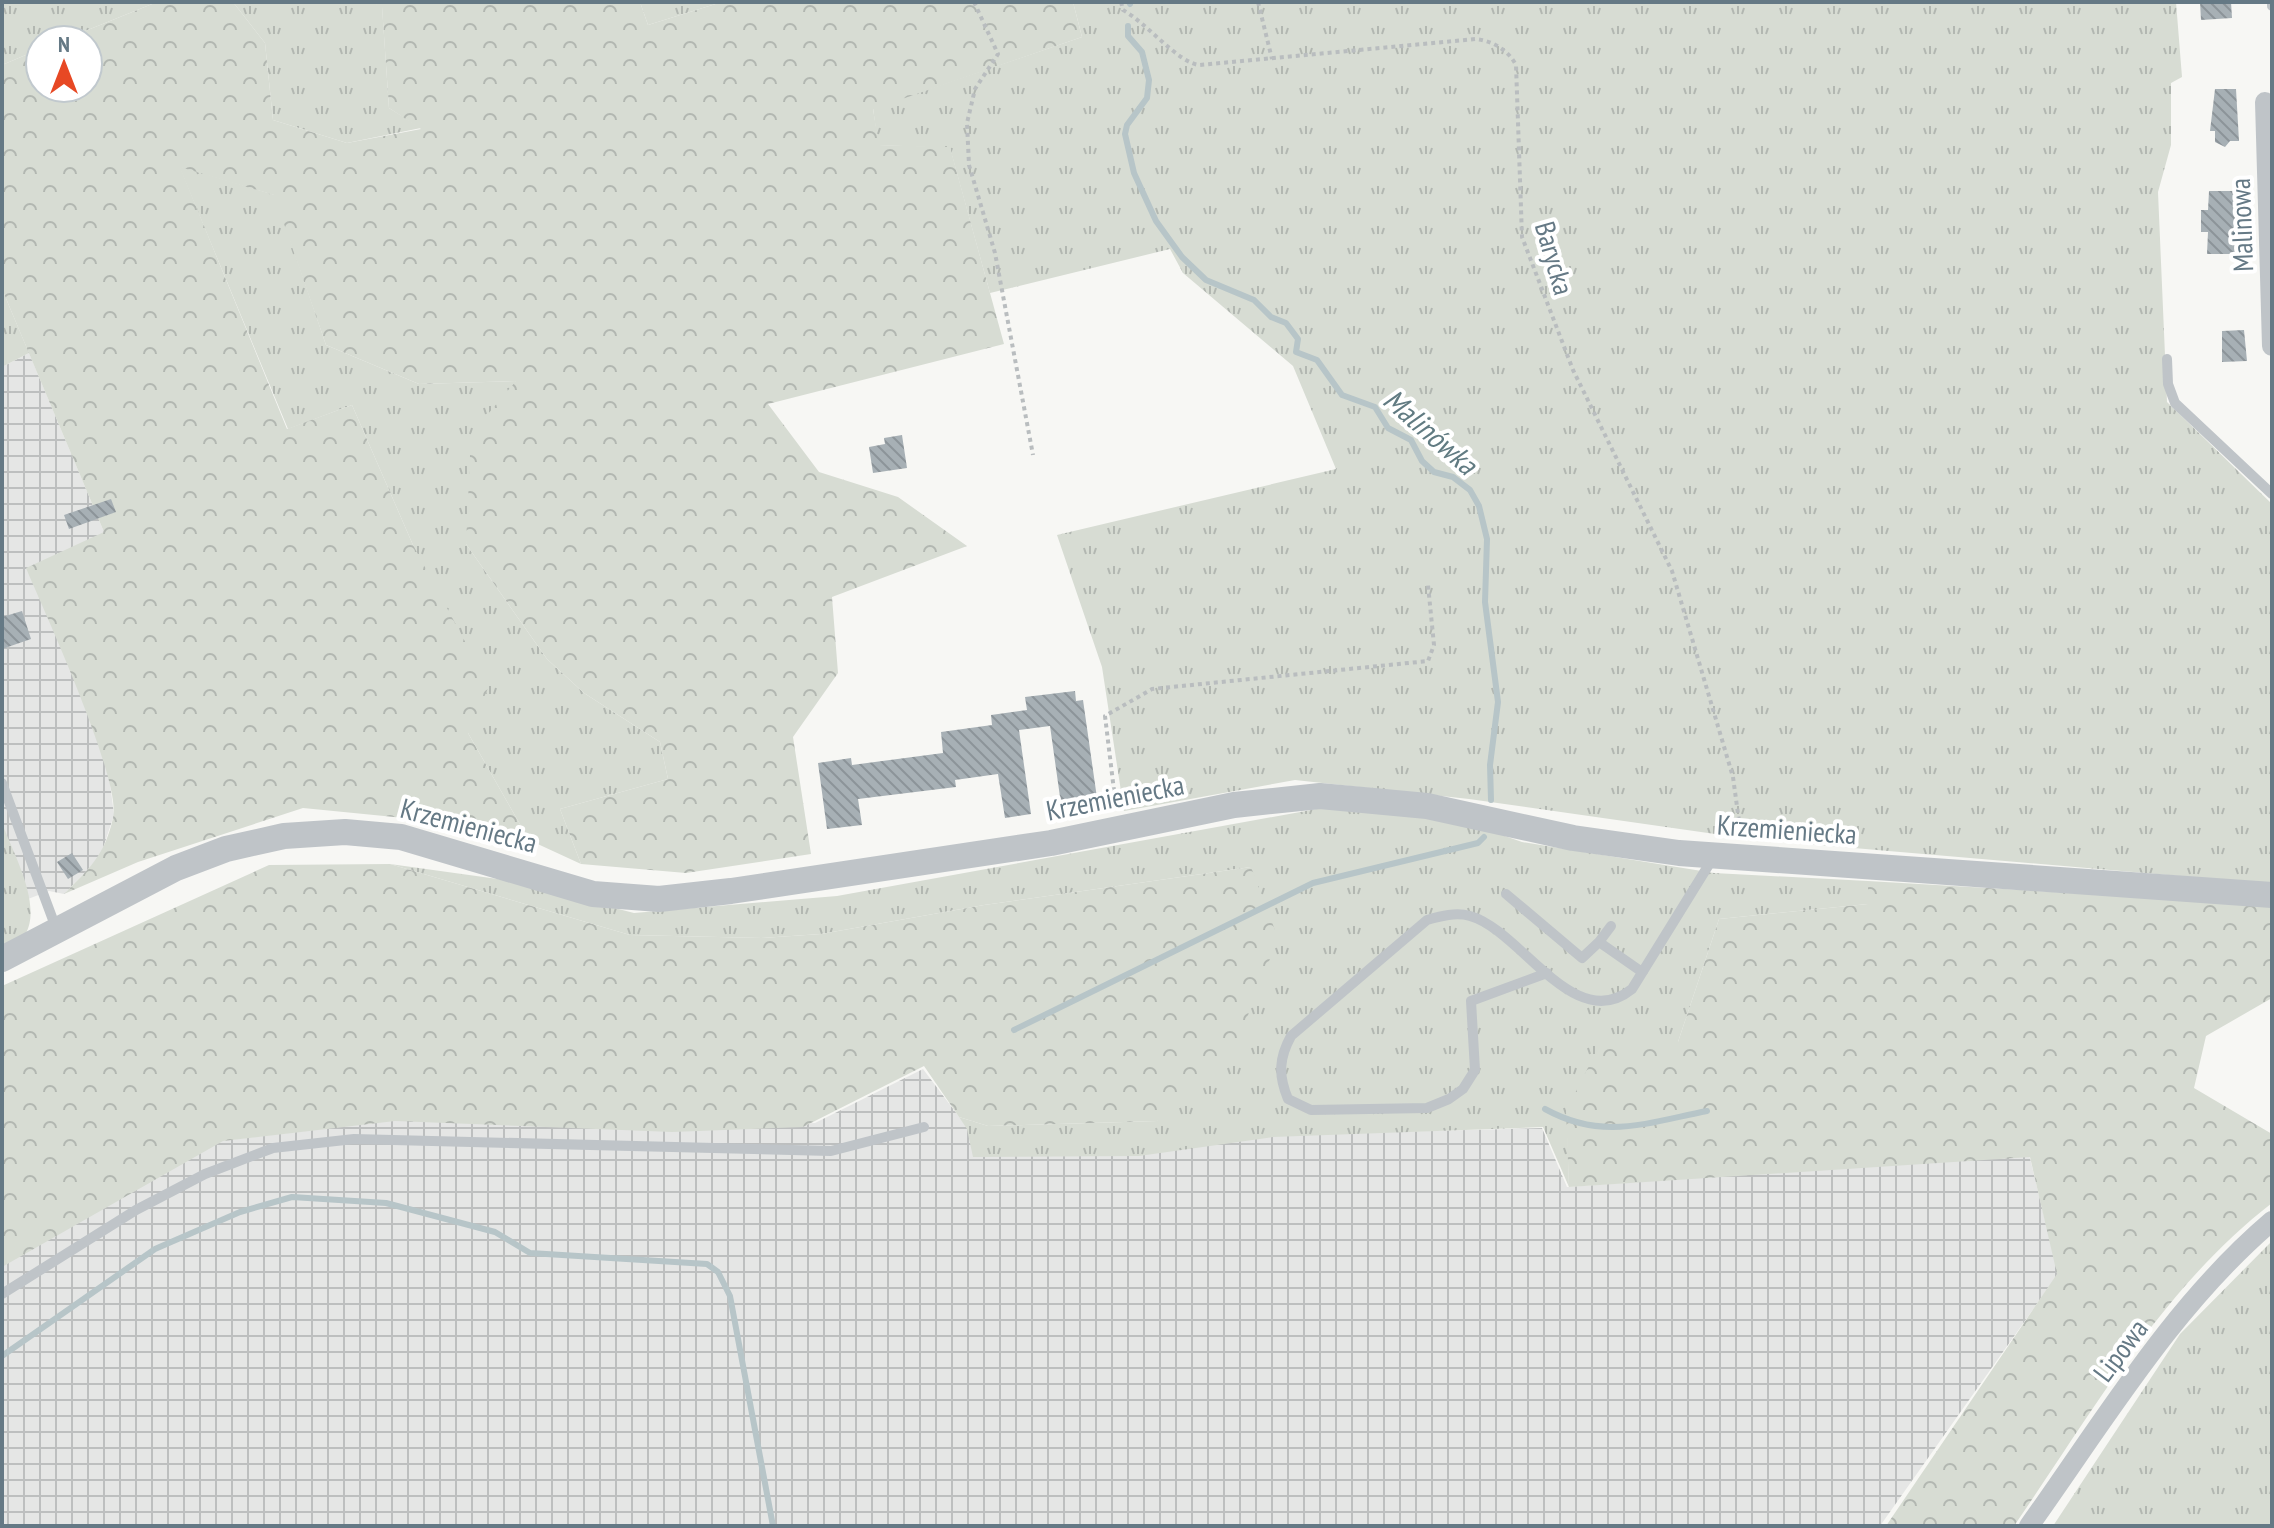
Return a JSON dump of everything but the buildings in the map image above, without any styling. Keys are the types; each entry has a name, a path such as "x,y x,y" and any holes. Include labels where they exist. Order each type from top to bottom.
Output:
{"street":[{"name":"Malinowa","path":"2265,102 2272,346"},
{"name":"Krzemieniecka","path":"2,959 194,860 249,843 305,833 354,832 401,837 593,894 642,899 731,891 1120,830 1246,803 1299,796 1344,796 1427,806 1619,845 1714,856 2272,895"},
{"name":"Lipowa","path":"2029,1526 2175,1323 2243,1246 2272,1221"}],"lane":[{"path":"2167,359 2168,384 2175,403 2272,494"},
{"path":"2,783 56,930"},
{"path":"1547,973 1471,1001 1475,1070 1463,1089 1449,1099 1427,1108 1311,1110 1288,1099 1280,1080 1282,1054 1291,1036 1427,920 1456,915 1482,921 1578,997 1609,1000 1632,989 1714,856"},
{"path":"1506,894 1582,958 1611,926"},
{"path":"1599,942 1642,972"},
{"path":"2,1294 136,1210 205,1174 273,1148 354,1139 831,1151 924,1127"}],"path":[{"path":"974,2 998,54 975,89 972,100 967,123 969,165 995,253 1033,455"},
{"name":"Barycka","path":"1121,2 1123,10 1145,23 1185,63 1223,65 1476,39 1497,45 1512,59 1516,65 1522,237 1573,370 1672,571 1733,777 1741,812 1741,858"},
{"path":"1258,2 1272,59"},
{"path":"1120,830 1105,716 1152,689 1428,661 1434,645 1428,585"}],"shaded area":[{"path":"29,353 104,532 109,775 114,815 100,857 64,894 49,891 28,899 2,823 2,367"},
{"path":"923,1069 966,1126 1272,1135 1542,1128 1567,1187 2029,1154 2058,1274 1880,1526 2,1526 2,1265 220,1141 397,1120 672,1131 815,1123"}],"green space":[{"path":"2,2 157,2 103,24 24,24 24,56 2,65"},
{"path":"157,2 233,2 265,43 273,120 347,143 421,129 389,108 382,7 369,2 640,2 648,25 722,2 1073,2 1082,37 873,109 879,145 950,147 1004,344 768,404 819,472 898,497 967,546 832,597 838,673 793,737 811,854 686,873 581,864 560,809 668,779 660,742 584,693 547,659 466,544 471,434 516,381 419,384 326,345 274,195 180,167 287,429 352,405 413,545 489,686 468,733 529,840 465,824 303,808 138,862 64,894 101,852 113,818 113,798 80,696 26,568 104,532 2,289 2,65 24,56 24,104 104,104 103,24"},
{"path":"233,2 369,2 382,6 389,108 421,128 347,143 273,120 265,43"},
{"path":"640,2 722,2 648,25"},
{"path":"1073,2 2176,2 2182,77 2171,83 2171,145 2158,192 2167,402 2272,504 2272,884 1750,839 1469,799 1295,780 1124,811 1102,667 1057,535 1336,469 1293,366 1183,273 1170,249 990,293 950,148 878,145 873,108 1082,37"},
{"path":"179,166 275,195 326,345 419,384 516,381 466,544 547,659 584,693 660,742 668,779 560,809 581,864 529,840 468,733 413,545 352,405 288,429"},
{"path":"2,289 29,353 2,367"},
{"path":"1322,808 1459,820 1522,842 1714,873 1868,881 1868,904 1719,919 1678,1042 1567,1111 1569,1187 1543,1127 1273,1137 1139,1156 973,1157 967,1129 959,1117 988,1126 1157,1121 1251,867 984,905 821,934 762,938 630,935 390,864 505,880 634,913 837,896"},
{"path":"2,823 24,879 31,909 25,935 2,947"},
{"path":"390,864 630,935 762,938 821,934 984,905 1251,867 1278,938 1229,1064 1157,1121 988,1126 959,1117 924,1066 803,1127 672,1132 395,1121 223,1141 2,1267 2,986 269,865"},
{"path":"1868,881 2272,905 2272,998 2206,1036 2194,1088 2272,1134 2272,1203 2196,1273 2163,1313 2131,1354 2014,1526 1886,1526 2057,1274 2030,1157 1569,1187 1566,1111 1601,1042 1678,1042 1719,919 1868,904"},
{"path":"2272,1241 2272,1526 2053,1526 2180,1334"}],"waterway":[{"name":"Malinówka","path":"1128,26 1128,36 1142,52 1149,80 1147,98 1127,125 1125,134 1134,173 1156,221 1182,257 1206,280 1254,300 1271,317 1286,323 1298,339 1296,352 1317,360 1342,395 1375,407 1388,428 1411,440 1422,461 1434,472 1453,477 1470,490 1479,506 1487,539 1485,602 1498,702 1490,765 1491,800"},
{"name":"Malinówka","path":"1014,1030 1313,883 1478,843 1484,837"},
{"path":"1545,1109 1566,1119 1606,1127 1644,1124 1707,1111"},
{"path":"2,1356 155,1249 240,1212 292,1197 386,1203 495,1232 530,1253 707,1264 718,1272 730,1296 773,1526"}]}
